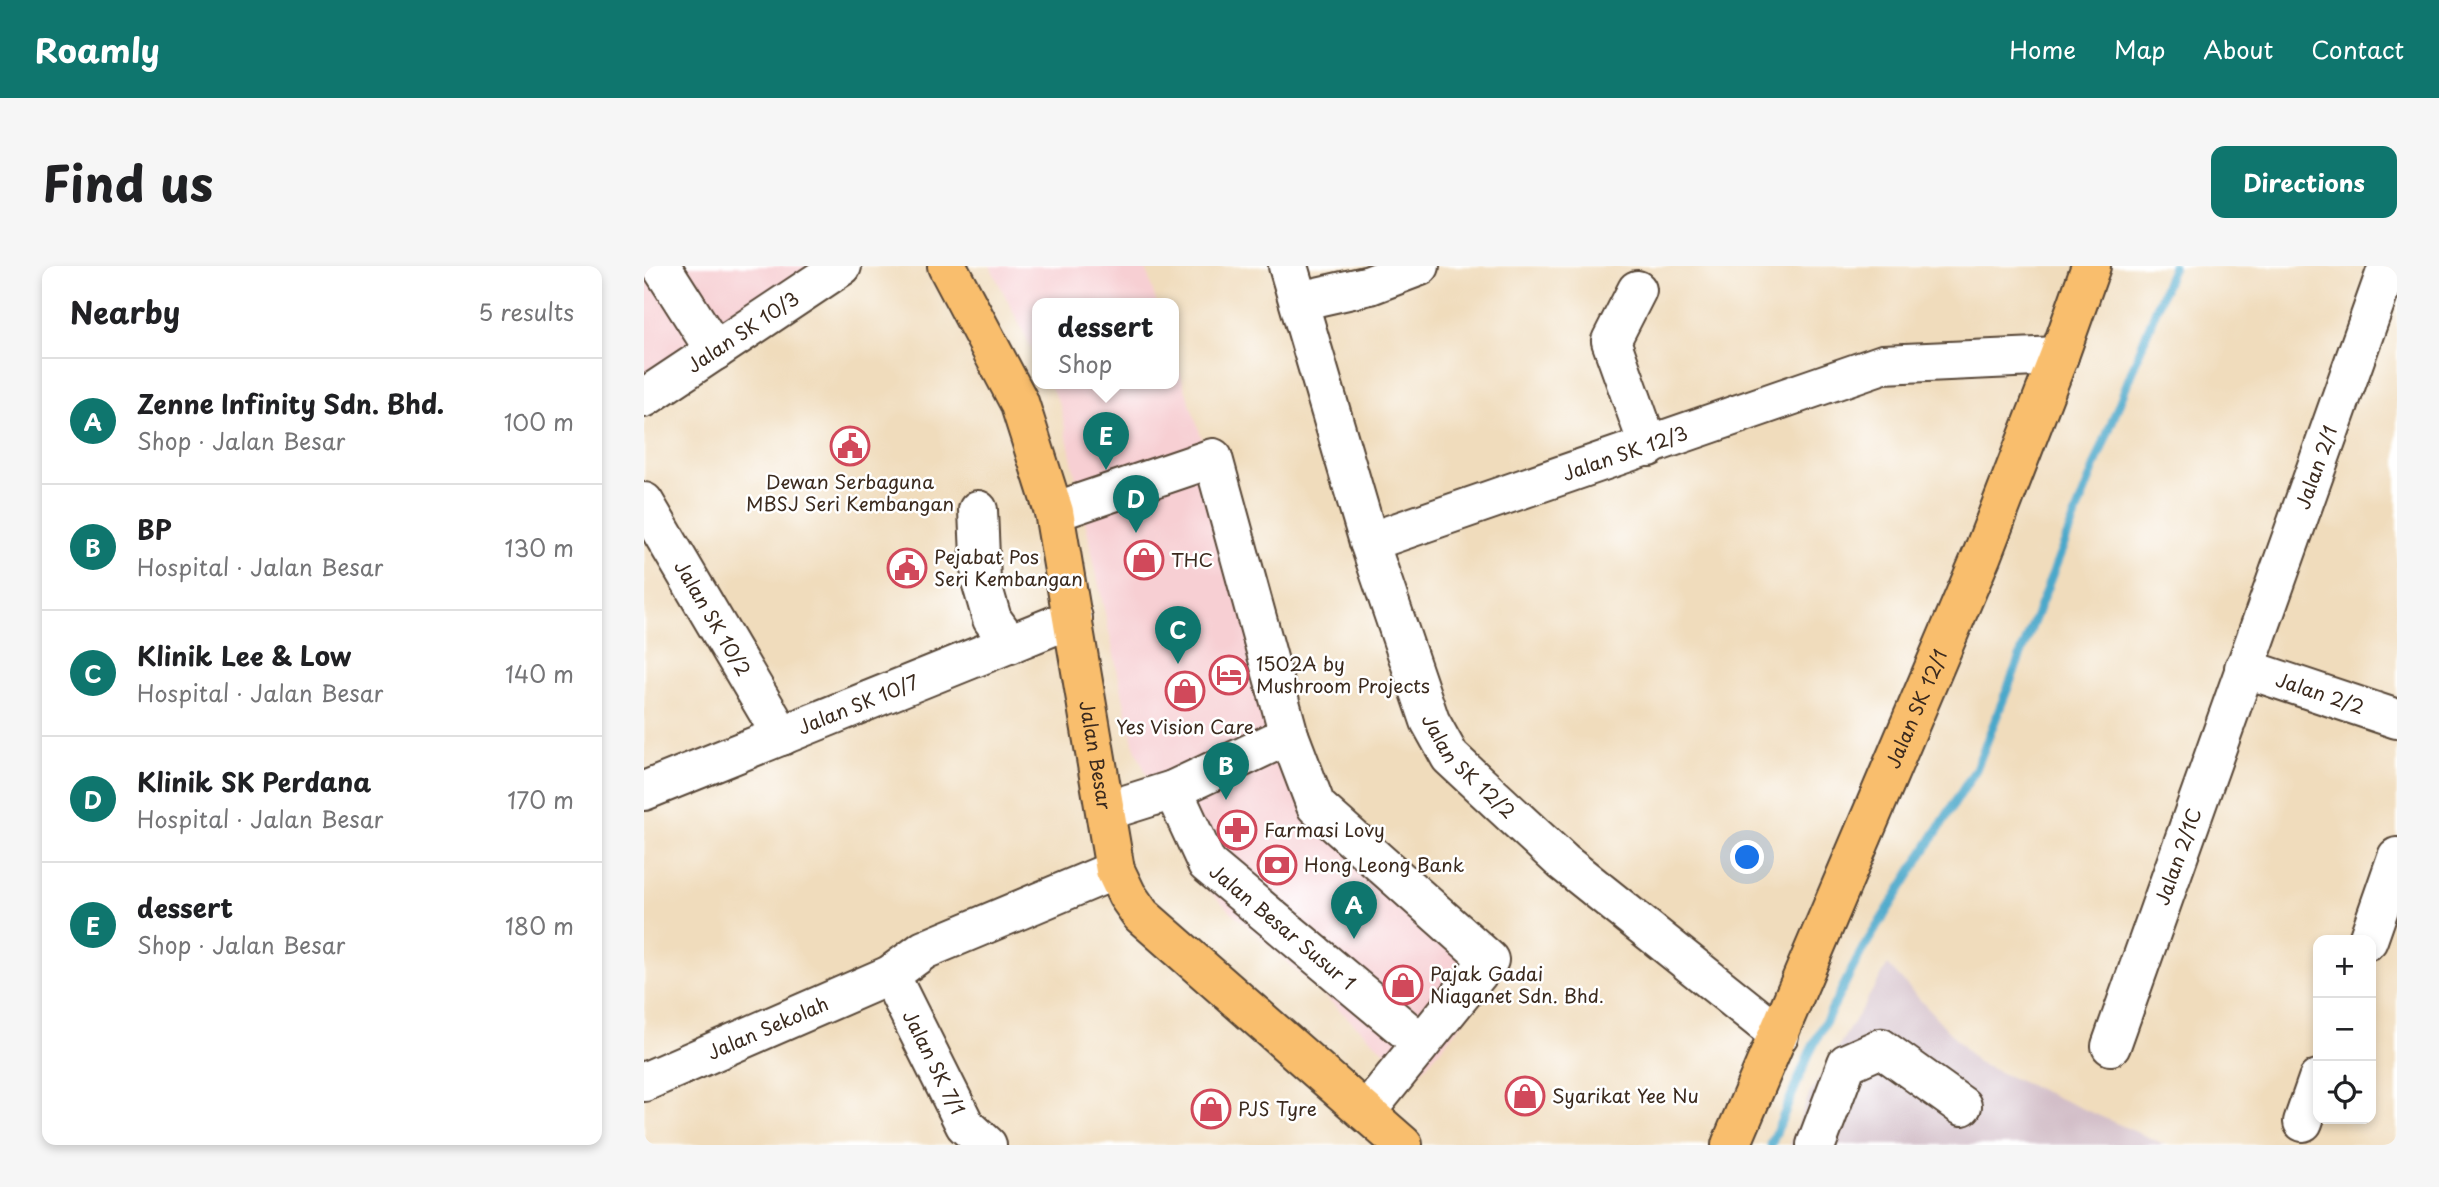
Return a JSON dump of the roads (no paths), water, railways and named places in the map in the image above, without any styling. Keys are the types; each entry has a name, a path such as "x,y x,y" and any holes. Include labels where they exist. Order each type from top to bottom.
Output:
{"main road":[{"name":"Jalan Besar","path":"947,266 1019,402 1054,512 1106,811 1121,882 1141,915 1403,1145"},
{"name":"Jalan SK 12/1","path":"1731,1145 1982,555 2091,266"}],"street":[{"path":"661,266 715,351"},
{"path":"1294,284 1370,285 1420,266"},
{"name":"Jalan 2/1","path":"2244,668 2388,266"},
{"name":"Jalan SK 10/3","path":"644,398 834,268"},
{"name":"Jalan SK 12/2","path":"1294,284 1369,542 1430,721 1450,757 1563,862 1779,1035"},
{"path":"1637,290 1611,341 1649,447"},
{"name":"Jalan SK 12/3","path":"1369,542 1883,364 2059,356"},
{"path":"1054,512 1213,458 1289,735 1316,806 1489,960 1366,1112"},
{"name":"Jalan SK 10/2","path":"645,506 782,736"},
{"path":"978,510 981,581 992,619 1010,644"},
{"name":"Jalan SK 10/7","path":"644,791 1073,618"},
{"name":"Jalan 2/2","path":"2244,668 2397,719"},
{"name":"Jalan 2/1C","path":"2111,1045 2244,668"},
{"path":"1106,811 1173,790 1289,735"},
{"name":"Jalan Besar Susur 1","path":"1173,790 1207,864 1420,1042"},
{"path":"2370,935 2397,857"},
{"name":"Jalan Sekolah","path":"644,1082 890,975 931,971 1121,882"},
{"name":"Jalan SK 7/1","path":"890,975 965,1125 987,1145"},
{"path":"1816,1145 1847,1063 1881,1048 1962,1106"},
{"path":"2303,1122 2313,1093"}],"waterway":[{"path":"1771,1145 1809,1054 1861,952 1976,769 2173,266"}],"place":[{"name":"Dewan Serbaguna MBSJ Seri Kembangan","path":"850,446"},
{"name":"dessert","path":"1106,470"},
{"name":"Klinik SK Perdana","path":"1136,533"},
{"name":"THC","path":"1144,560"},
{"name":"Pejabat Pos Seri Kembangan","path":"907,568"},
{"name":"Klinik Lee & Low","path":"1178,664"},
{"name":"1502A by Mushroom Projects","path":"1229,675"},
{"name":"Yes Vision Care","path":"1185,691"},
{"name":"BP","path":"1226,800"},
{"name":"Farmasi Lovy","path":"1237,830"},
{"name":"Hong Leong Bank","path":"1277,865"},
{"name":"Zenne Infinity Sdn. Bhd.","path":"1354,939"},
{"name":"Pajak Gadai Niaganet Sdn. Bhd.","path":"1403,985"},
{"name":"Syarikat Yee Nu","path":"1525,1096"},
{"name":"PJS Tyre","path":"1211,1109"}]}
